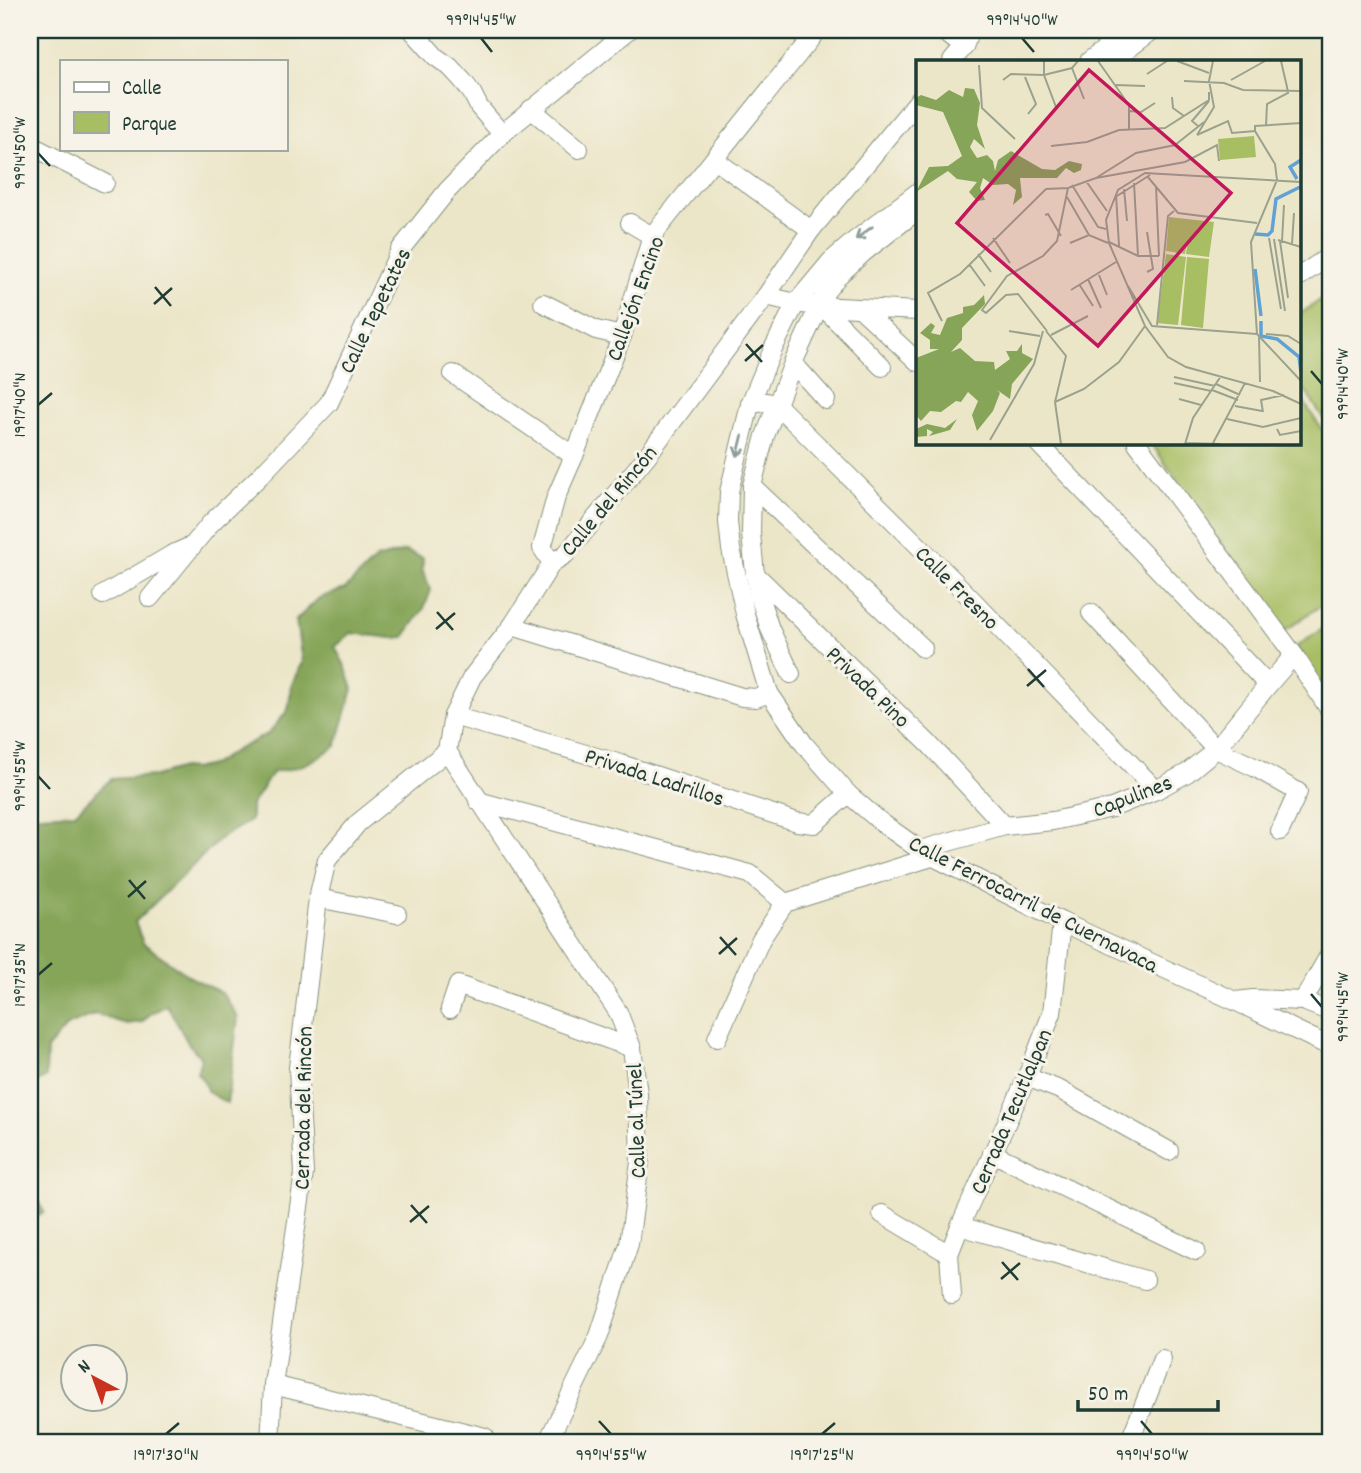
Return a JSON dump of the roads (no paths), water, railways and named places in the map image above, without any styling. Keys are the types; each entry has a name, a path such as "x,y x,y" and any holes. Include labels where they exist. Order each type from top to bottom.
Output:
{"street":[{"name":"Calle Tepetates","path":"150,598 211,523 260,476 329,402 400,250 447,191 502,134 629,30"},
{"name":"Callejón Encino","path":"552,563 542,548 556,497 622,336 652,236 815,30"},
{"path":"942,30 967,38 953,60"},
{"path":"1090,60 1130,30"},
{"path":"1113,60 1153,30"},
{"path":"416,31 436,57 463,81 479,107 502,134"},
{"name":"Calle del Rincón","path":"447,751 453,716 472,677 513,626 552,563 566,554 646,457 766,296 811,230 916,103"},
{"path":"531,109 579,149"},
{"path":"30,145 105,183"},
{"path":"714,159 811,230"},
{"name":"Calle Ferrocarril de Cuernavaca","path":"916,194 838,255 796,303 750,404 729,492 728,522 745,614 769,694 804,744 848,794 882,823 926,853 1062,922 1331,1047"},
{"path":"791,674 770,629 755,574 751,534 752,486 765,436 793,363 826,291 863,253 916,212"},
{"path":"630,223 652,236"},
{"path":"1302,275 1331,255"},
{"path":"766,296 820,306 916,312"},
{"path":"543,303 596,330 622,336"},
{"path":"820,306 882,367"},
{"path":"860,308 916,360"},
{"path":"793,363 826,400"},
{"path":"453,374 575,456"},
{"path":"750,404 766,402 778,405"},
{"name":"Calle Fresno","path":"778,405 956,583 1156,790"},
{"path":"1039,444 1268,685"},
{"path":"1138,444 1294,655 1331,712"},
{"path":"752,486 923,648"},
{"name":"Calle Tepetates","path":"103,596 171,555 193,546"},
{"name":"Privada Pino","path":"731,549 929,744 1005,826"},
{"path":"1091,613 1216,750 1256,768 1298,793 1280,831"},
{"path":"513,626 742,697 757,698 769,694"},
{"name":"Capulines","path":"785,903 1005,826 1053,821 1112,808 1156,790 1187,773 1216,750 1294,655"},
{"name":"Privada Ladrillos","path":"453,716 621,764 797,822 814,824 848,794"},
{"path":"397,914 318,898 327,860 358,823 447,751"},
{"name":"Calle al Túnel","path":"447,751 618,1012 632,1048 638,1094 640,1162 629,1244 599,1336 547,1443"},
{"path":"478,801 750,874 785,903 761,939 717,1038"},
{"name":"Cerrada del Rincón","path":"270,1443 273,1385 304,1173 298,1068 318,898"},
{"name":"Cerrada Tecutlalpan","path":"952,1296 949,1254 1027,1077 1052,1013 1062,922"},
{"path":"1303,1001 1331,953"},
{"path":"450,1009 458,985 632,1048"},
{"path":"1235,1001 1303,1001 1331,1012"},
{"path":"1027,1077 1060,1090 1169,1151"},
{"path":"992,1153 1196,1251"},
{"path":"882,1214 949,1254"},
{"path":"960,1226 1145,1280"},
{"path":"1129,1443 1162,1359"},
{"path":"273,1385 485,1437"}]}
